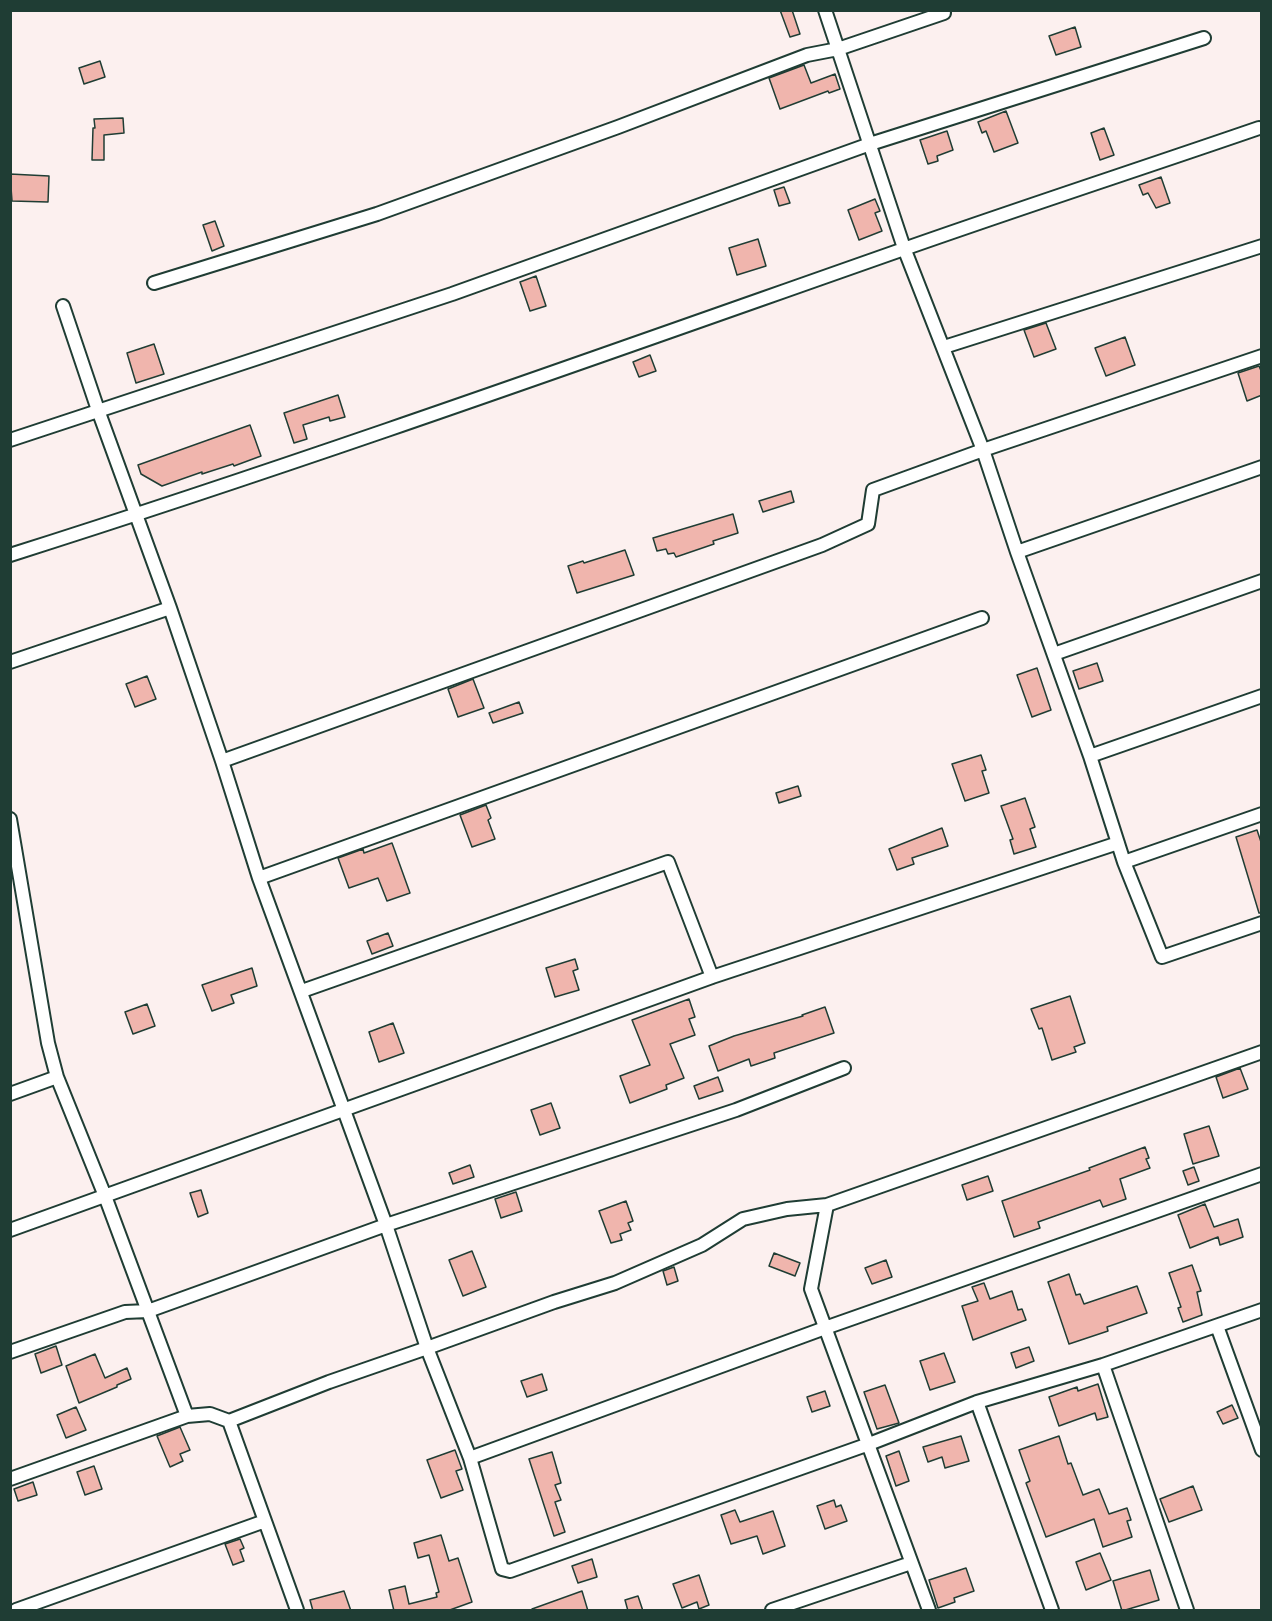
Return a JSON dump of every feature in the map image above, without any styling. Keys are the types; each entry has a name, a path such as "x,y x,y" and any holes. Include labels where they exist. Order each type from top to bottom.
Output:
{"street":[{"path":"825,10 904,248 983,450 1090,756 1124,862 1162,957 1262,923"},
{"path":"154,283 377,214 618,127 807,55 838,49 944,13"},
{"path":"10,440 452,294 870,144 1204,38"},
{"path":"10,555 137,515 504,391 904,248 1259,128"},
{"path":"944,347 1262,246"},
{"path":"63,306 170,608 259,878 302,991 428,1348 470,1458 502,1569 510,1571 868,1444 977,1402 1103,1365 1262,1310"},
{"path":"222,761 822,545 868,524 873,490 983,450 1262,356"},
{"path":"1017,552 1262,467"},
{"path":"1054,654 1262,580"},
{"path":"10,662 170,608"},
{"path":"259,878 982,618"},
{"path":"1090,756 1262,696"},
{"path":"1124,862 1262,814"},
{"path":"10,819 48,1042 57,1077 105,1196 187,1416"},
{"path":"10,1230 712,977 1118,843"},
{"path":"302,991 668,861 712,977"},
{"path":"10,1479 187,1416 210,1414 229,1421 329,1382 554,1302 615,1283 702,1245 742,1219 787,1209 827,1205 1262,1052"},
{"path":"10,1352 125,1312 148,1311 386,1226 736,1110 844,1068"},
{"path":"10,1094 57,1077"},
{"path":"470,1458 825,1328 1262,1174"},
{"path":"827,1205 811,1289 929,1611"},
{"path":"1217,1326 1262,1450"},
{"path":"1103,1365 1187,1611"},
{"path":"977,1402 1052,1611"},
{"path":"229,1421 297,1611"},
{"path":"16,1611 266,1521"},
{"path":"772,1611 911,1563"}],"building":[{"path":"780,10 792,10 800,34 790,37"},
{"path":"1075,27 1081,47 1056,55 1049,36"},
{"path":"100,61 105,77 84,84 79,68"},
{"path":"804,65 811,83 835,74 840,89 829,93 828,91 780,109 769,78"},
{"path":"1006,111 1018,143 994,152 986,131 982,133 978,122"},
{"path":"123,118 124,133 104,135 104,160 92,160 94,119"},
{"path":"1104,128 1114,155 1100,160 1091,133"},
{"path":"947,131 953,150 937,156 938,161 928,164 920,140"},
{"path":"10,174 49,176 48,202 12,201"},
{"path":"1161,177 1170,203 1156,208 1148,193 1143,195 1139,185"},
{"path":"784,187 790,203 779,206 774,190"},
{"path":"875,199 880,211 875,213 882,231 859,240 848,210"},
{"path":"215,221 224,246 212,251 203,225"},
{"path":"758,239 766,266 737,275 729,248"},
{"path":"536,276 546,306 530,311 520,282"},
{"path":"1046,323 1056,349 1034,357 1024,330"},
{"path":"1125,337 1135,365 1106,376 1095,348"},
{"path":"154,344 164,374 136,383 127,353"},
{"path":"650,355 656,371 639,377 633,362"},
{"path":"1259,366 1262,373 1262,395 1247,401 1238,373"},
{"path":"338,395 345,417 330,421 329,417 303,425 307,439 294,443 284,413"},
{"path":"250,425 261,456 162,486 141,474 138,465"},
{"path":"791,491 794,502 763,512 759,501"},
{"path":"733,514 738,533 676,557 674,553 668,554 666,549 657,551 653,538"},
{"path":"625,550 634,575 577,593 568,566"},
{"path":"1097,663 1103,681 1079,689 1073,671"},
{"path":"1037,668 1051,710 1032,717 1017,675"},
{"path":"147,676 156,699 135,707 126,684"},
{"path":"473,679 484,708 458,717 448,689"},
{"path":"519,702 523,713 493,723 489,713"},
{"path":"981,755 986,770 982,771 989,793 965,801 952,764"},
{"path":"798,786 801,796 779,803 776,793"},
{"path":"1025,798 1035,827 1030,829 1036,847 1014,854 1010,840 1013,839 1001,806"},
{"path":"486,805 491,818 488,820 495,839 472,847 460,815"},
{"path":"942,828 948,846 912,858 914,864 897,870 889,849"},
{"path":"1257,830 1262,845 1262,913 1259,913 1236,837"},
{"path":"392,843 410,893 387,901 378,878 349,888 338,858 363,849 364,853"},
{"path":"388,933 393,946 372,954 367,941"},
{"path":"575,959 578,969 573,971 579,990 555,997 546,968"},
{"path":"252,968 257,986 231,995 234,1003 212,1011 202,985"},
{"path":"1070,996 1085,1043 1074,1047 1076,1052 1052,1060 1042,1028 1039,1029 1031,1009"},
{"path":"689,999 695,1017 689,1019 695,1035 670,1044 684,1078 666,1085 667,1089 630,1103 620,1076 650,1065 632,1020"},
{"path":"147,1004 155,1026 133,1034 125,1012"},
{"path":"825,1007 834,1033 774,1053 775,1058 751,1066 749,1059 718,1071 709,1046"},
{"path":"393,1023 404,1053 379,1062 369,1032"},
{"path":"1240,1068 1248,1089 1223,1098 1216,1077"},
{"path":"718,1077 723,1091 699,1099 694,1086"},
{"path":"551,1103 560,1128 540,1135 531,1110"},
{"path":"1209,1126 1219,1156 1193,1164 1184,1134"},
{"path":"1145,1147 1149,1158 1146,1159 1150,1168 1120,1179 1126,1199 1103,1207 1100,1200 1038,1222 1040,1228 1014,1237 1002,1201 1090,1170 1089,1168"},
{"path":"470,1165 474,1177 453,1184 449,1173"},
{"path":"1194,1167 1199,1181 1188,1185 1183,1171"},
{"path":"988,1176 993,1191 967,1200 962,1185"},
{"path":"201,1190 208,1213 198,1217 190,1193"},
{"path":"516,1192 522,1211 501,1218 495,1199"},
{"path":"626,1201 633,1221 628,1223 631,1230 620,1234 622,1240 611,1243 599,1211"},
{"path":"1205,1204 1214,1227 1238,1219 1243,1237 1220,1245 1218,1237 1190,1248 1178,1215"},
{"path":"472,1251 486,1287 463,1296 449,1260"},
{"path":"774,1253 800,1263 795,1276 769,1266"},
{"path":"886,1260 892,1277 872,1284 865,1268"},
{"path":"1192,1265 1201,1291 1197,1292 1202,1315 1183,1322 1178,1308 1181,1307 1169,1273"},
{"path":"674,1267 678,1281 667,1285 663,1271"},
{"path":"1069,1274 1076,1295 1080,1294 1084,1304 1137,1286 1147,1313 1107,1327 1108,1331 1069,1344 1048,1282"},
{"path":"984,1283 990,1299 1012,1291 1018,1310 1022,1309 1026,1320 973,1340 962,1306 978,1301 972,1287"},
{"path":"56,1346 62,1365 41,1373 35,1354"},
{"path":"1029,1347 1034,1361 1016,1368 1011,1353"},
{"path":"944,1353 955,1382 930,1390 920,1361"},
{"path":"95,1354 105,1378 127,1368 131,1379 79,1403 66,1366"},
{"path":"542,1374 547,1390 527,1397 521,1381"},
{"path":"1098,1384 1108,1417 1097,1420 1095,1413 1059,1426 1049,1397 1077,1387 1078,1391"},
{"path":"885,1385 899,1423 877,1429 864,1392"},
{"path":"825,1391 830,1406 812,1412 807,1397"},
{"path":"1232,1405 1238,1418 1223,1424 1217,1412"},
{"path":"76,1407 86,1430 66,1438 57,1415"},
{"path":"180,1427 190,1450 180,1454 183,1461 170,1467 157,1436"},
{"path":"961,1436 969,1461 945,1468 942,1457 928,1462 923,1447"},
{"path":"1059,1436 1068,1464 1071,1463 1083,1495 1099,1489 1109,1514 1127,1508 1131,1520 1127,1521 1132,1537 1103,1547 1094,1519 1046,1537 1026,1483 1030,1481 1019,1450"},
{"path":"455,1450 462,1469 456,1471 463,1490 441,1498 427,1460"},
{"path":"899,1451 909,1481 896,1486 886,1456"},
{"path":"552,1452 561,1483 555,1485 561,1500 555,1502 565,1532 554,1536 529,1459"},
{"path":"94,1466 102,1489 85,1495 77,1472"},
{"path":"33,1482 37,1495 18,1501 14,1489"},
{"path":"1193,1486 1202,1510 1169,1522 1160,1499"},
{"path":"834,1500 836,1507 841,1505 847,1521 825,1529 817,1506"},
{"path":"735,1510 740,1522 773,1511 785,1546 763,1554 757,1536 731,1544 721,1515"},
{"path":"441,1535 449,1561 458,1558 472,1602 447,1611 394,1611 389,1590 405,1586 409,1604 437,1597 436,1593 439,1592 429,1555 418,1558 414,1543"},
{"path":"240,1539 244,1548 240,1550 244,1561 233,1565 225,1544"},
{"path":"1100,1553 1111,1580 1086,1590 1076,1562"},
{"path":"592,1559 597,1577 578,1583 572,1566"},
{"path":"966,1568 974,1591 954,1598 955,1602 938,1608 929,1580"},
{"path":"1150,1570 1159,1600 1122,1611 1113,1581"},
{"path":"699,1575 709,1605 699,1609 697,1602 682,1608 673,1584"},
{"path":"344,1591 351,1611 313,1611 310,1600"},
{"path":"582,1591 588,1611 532,1611 532,1609"},
{"path":"638,1596 643,1611 628,1611 625,1600"}]}
